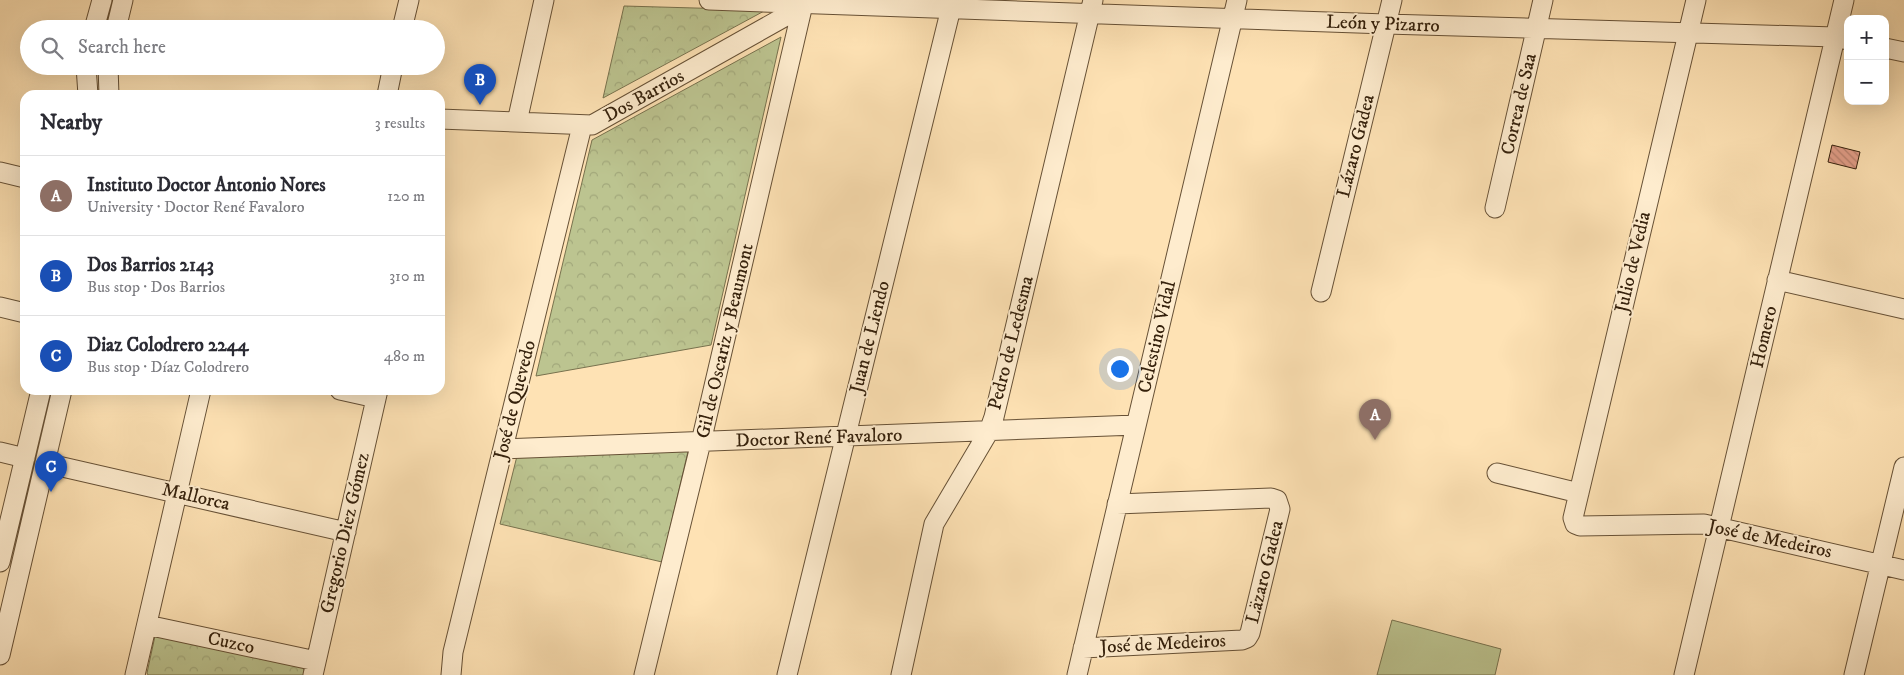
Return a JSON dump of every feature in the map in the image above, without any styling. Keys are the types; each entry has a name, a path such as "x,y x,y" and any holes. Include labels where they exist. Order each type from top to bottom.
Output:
{"street":[{"path":"96,20 102,0"},
{"path":"118,20 123,0"},
{"path":"404,20 409,0"},
{"path":"517,122 544,0"},
{"name":"León y Pizarro","path":"709,0 1092,7 1233,19 1841,38"},
{"name":"Celestino Vidal","path":"1077,675 1237,0"},
{"name":"Lázaro Gadea","path":"1321,292 1392,0"},
{"name":"Correa de Saa","path":"1495,208 1543,0"},
{"name":"Julio de Vedia","path":"1575,524 1573,514 1696,0"},
{"name":"Homero","path":"1684,675 1777,280 1841,38 1844,0"},
{"name":"Dos Barrios","path":"445,119 582,126 598,122 803,3"},
{"name":"Gil de Oscariz y Beaumont","path":"644,675 701,442 803,3"},
{"name":"Juan de Liendo","path":"787,675 952,4"},
{"name":"Pedro de Ledesma","path":"901,675 934,524 989,432 1092,7"},
{"path":"1889,49 1904,52"},
{"path":"87,75 88,90"},
{"path":"108,75 109,90"},
{"path":"388,90 391,75"},
{"name":"José de Quevedo","path":"451,675 453,652 582,126"},
{"path":"0,172 20,177"},
{"path":"1777,280 1904,309"},
{"path":"0,307 20,312"},
{"path":"0,562 40,395"},
{"path":"0,655 61,395"},
{"path":"135,675 200,395"},
{"name":"Gregorio Diez Gómez","path":"314,668 377,395"},
{"name":"Doctor René Favaloro","path":"503,449 1136,425"},
{"path":"0,452 25,458"},
{"name":"Mallorca","path":"46,463 346,532"},
{"path":"1854,675 1904,467"},
{"path":"1497,473 1579,493"},
{"name":"Läzaro Gadea","path":"1117,504 1271,498 1277,500 1280,509 1250,634 1242,640"},
{"name":"José de Medeiros","path":"1575,524 1587,526 1704,524 1719,526 1904,570"},
{"name":"Cuzco","path":"147,624 314,668"},
{"name":"José de Medeiros","path":"1083,648 1242,640"}],"green space":[{"path":"624,6 766,10 603,98"},
{"path":"781,37 711,345 536,376 592,140"},
{"path":"689,447 662,562 500,524 518,452"},
{"path":"1392,620 1501,649 1495,675 1377,675"},
{"path":"161,634 302,665 305,673 304,675 148,675 155,636"}],"building":[{"path":"1832,145 1860,152 1856,169 1828,162"}],"place":[{"name":"Dos Barrios 2143","path":"480,105"},
{"name":"Instituto Doctor Antonio Nores","path":"1375,440"},
{"name":"Diaz Colodrero 2244","path":"51,492"}]}
